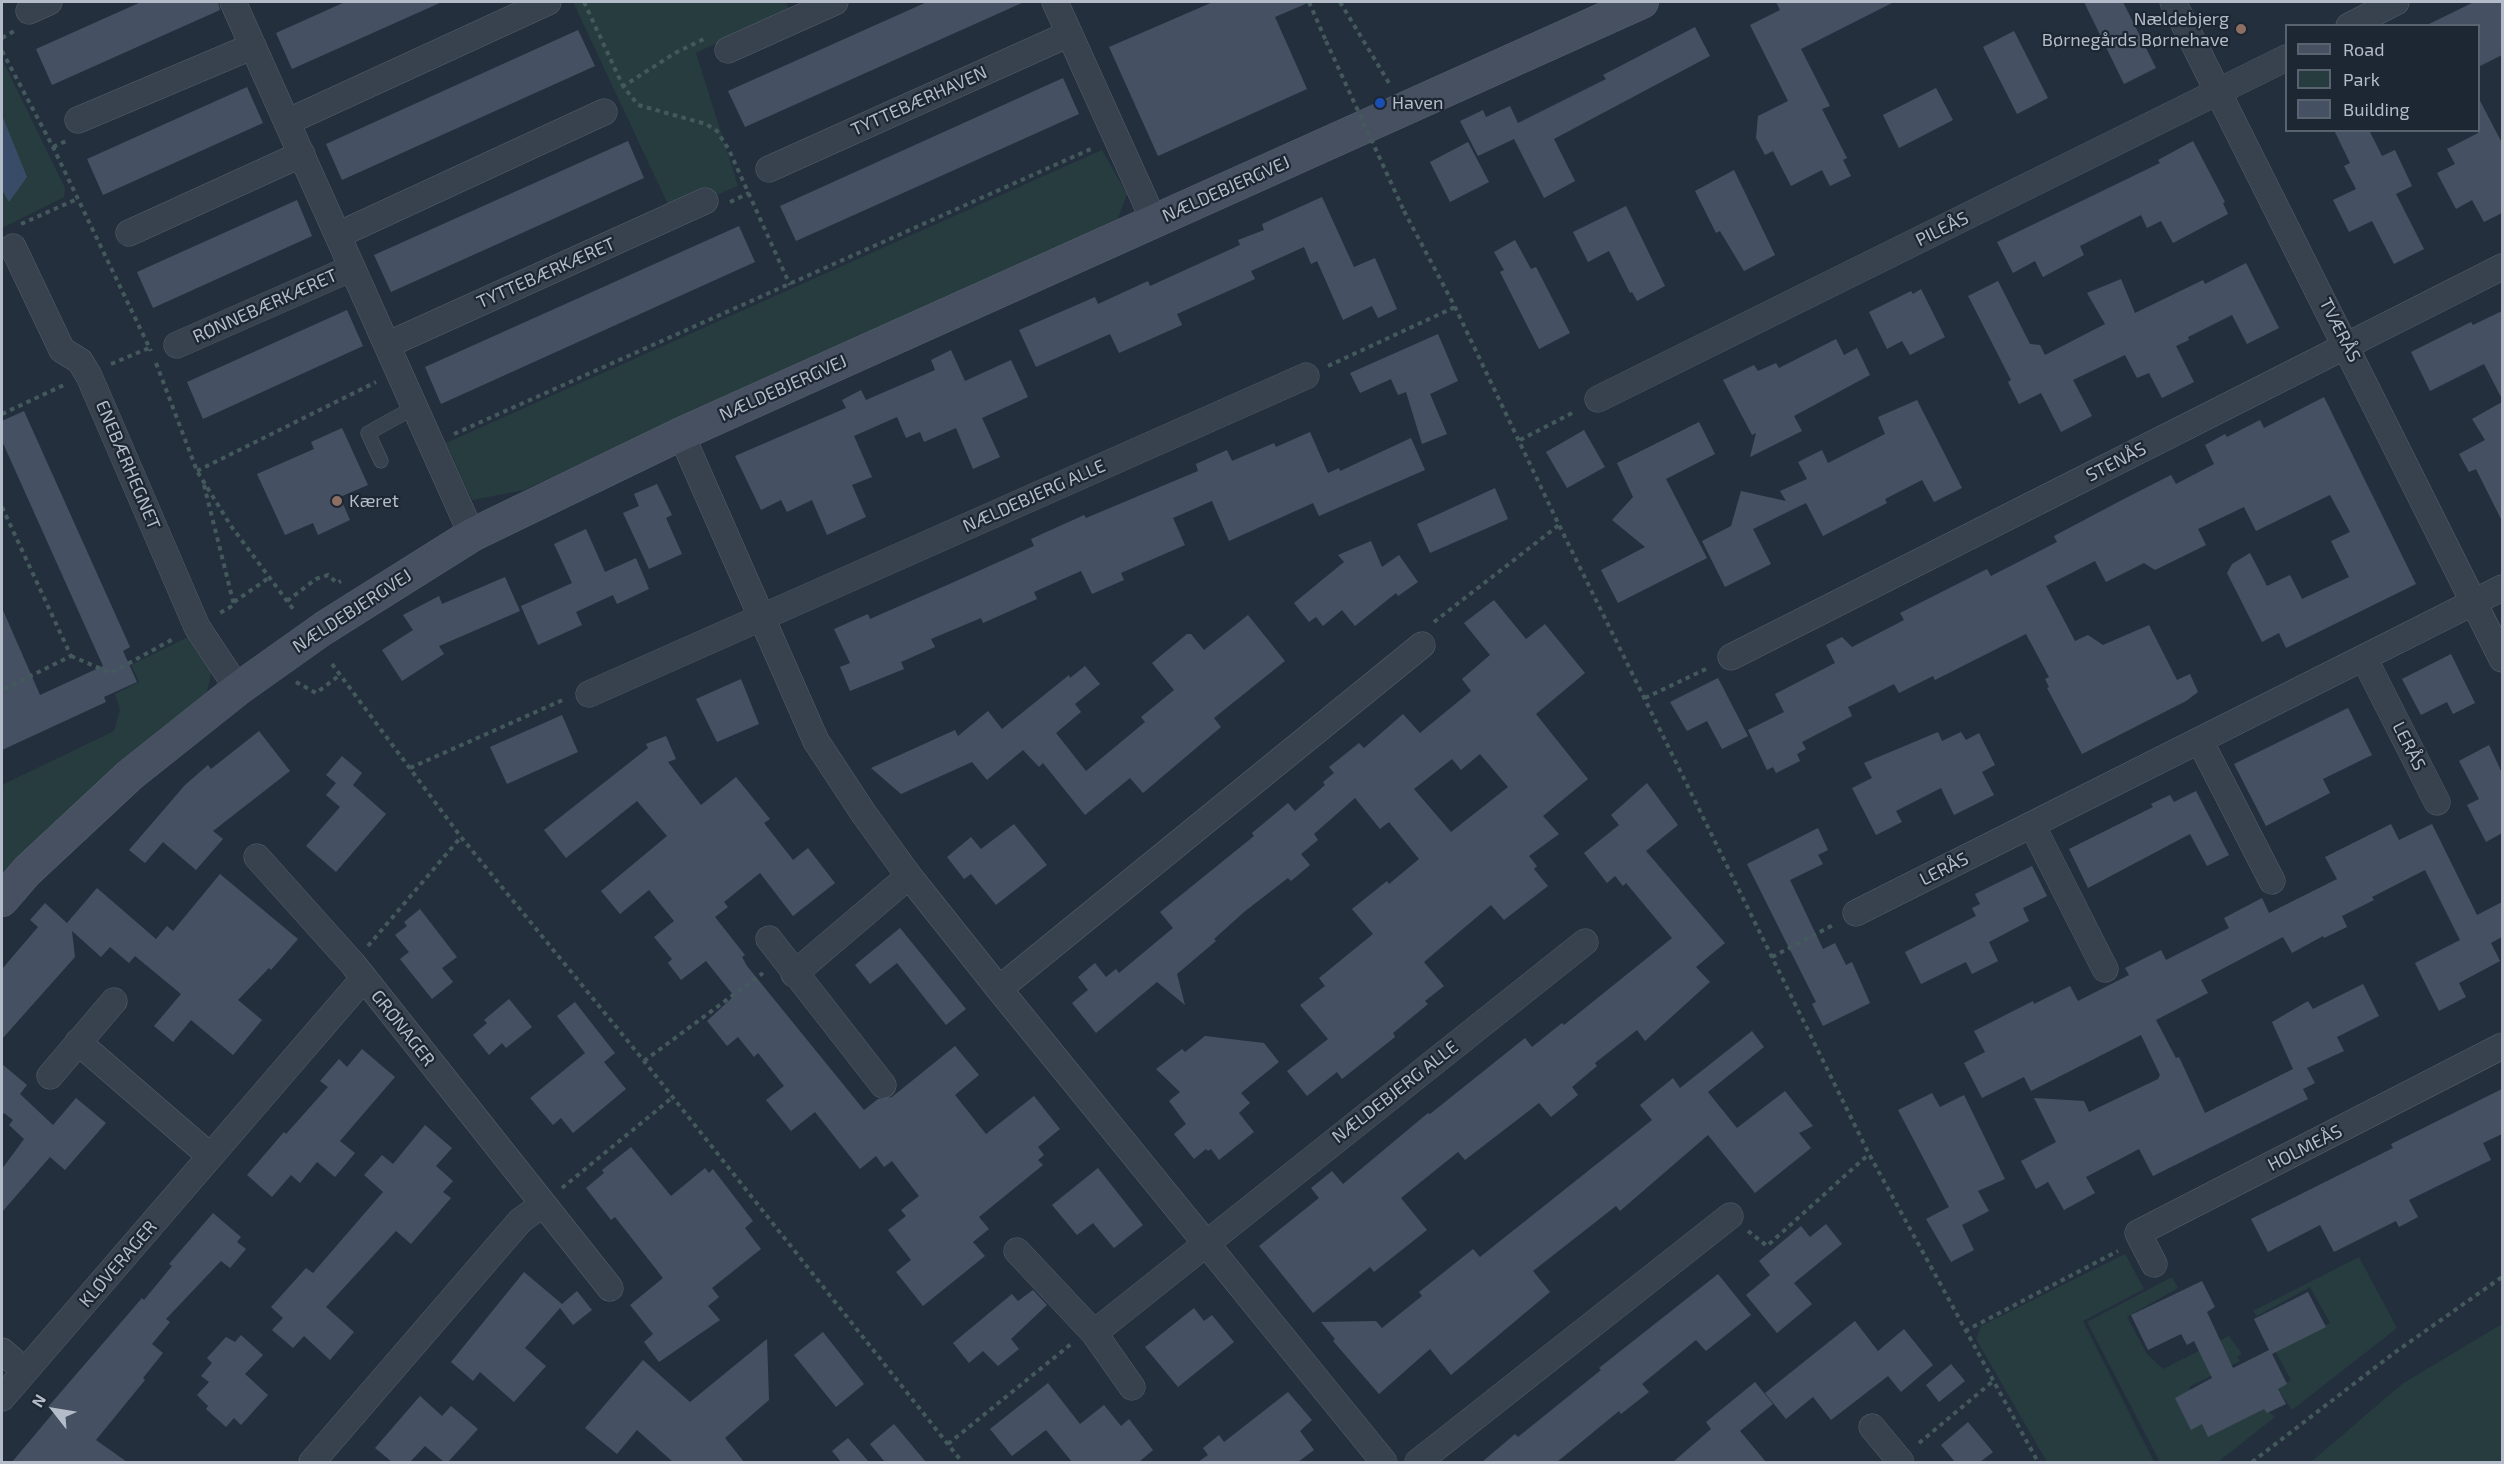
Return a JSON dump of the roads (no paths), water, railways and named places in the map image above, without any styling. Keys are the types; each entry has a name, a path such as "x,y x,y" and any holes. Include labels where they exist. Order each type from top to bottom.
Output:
{"street":[{"path":"287,122 548,2"},
{"path":"722,41 835,2"},
{"path":"1055,2 1154,221"},
{"name":"NÆLDEBJERGVEJ","path":"2,900 27,871 130,775 238,688 324,628 472,535 681,434 1642,2"},
{"name":"TVÆRÅS","path":"2174,2 2348,345 2502,659"},
{"path":"2353,24 2396,2"},
{"path":"241,4 253,46 472,535"},
{"name":"TYTTEBÆRHAVEN","path":"769,169 1070,34"},
{"path":"78,120 253,46"},
{"name":"PILEÅS","path":"1598,399 2285,59"},
{"path":"338,235 604,112"},
{"path":"129,233 302,154"},
{"name":"TYTTEBÆRKÆRET","path":"387,345 705,201"},
{"name":"ENEBÆRHEGNET","path":"13,237 62,350 80,361 88,374 197,627 238,688"},
{"name":"STENÅS","path":"1731,657 2502,267"},
{"name":"RØNNEBÆRKÆRET","path":"177,345 352,268"},
{"name":"NÆLDEBJERG ALLE","path":"589,694 1306,376"},
{"path":"681,434 816,741 909,876 1384,1462"},
{"name":"LERÅS","path":"1856,913 2502,588"},
{"path":"999,989 1422,645"},
{"name":"LERÅS","path":"2364,658 2438,802"},
{"path":"2200,741 2272,882"},
{"path":"2032,825 2104,969"},
{"name":"GRØNAGER","path":"257,857 358,971 610,1288"},
{"path":"883,1085 782,957 909,876"},
{"name":"NÆLDEBJERG ALLE","path":"1094,1333 1205,1242 1585,942"},
{"name":"KLØVERAGER","path":"2,1398 210,1156 358,971"},
{"path":"50,1076 114,1001"},
{"path":"78,1042 210,1156"},
{"name":"HOLMEÅS","path":"2154,1264 2138,1233 2502,1046"},
{"path":"312,1462 520,1221 543,1204"},
{"path":"1418,1462 1730,1216"},
{"path":"1017,1251 1094,1333 1132,1387"},
{"path":"2,1351 25,1371"},
{"path":"1872,1427 1898,1462"}],"lane":[{"path":"381,461 368,433 415,407"}],"water":[{"path":"2,115 27,177 9,202 2,190"}],"place":[{"name":"Nældebjerg Børnegårds Børnehave","path":"2241,29"},
{"name":"Haven","path":"1380,103"},
{"name":"Kæret","path":"337,501"}]}
